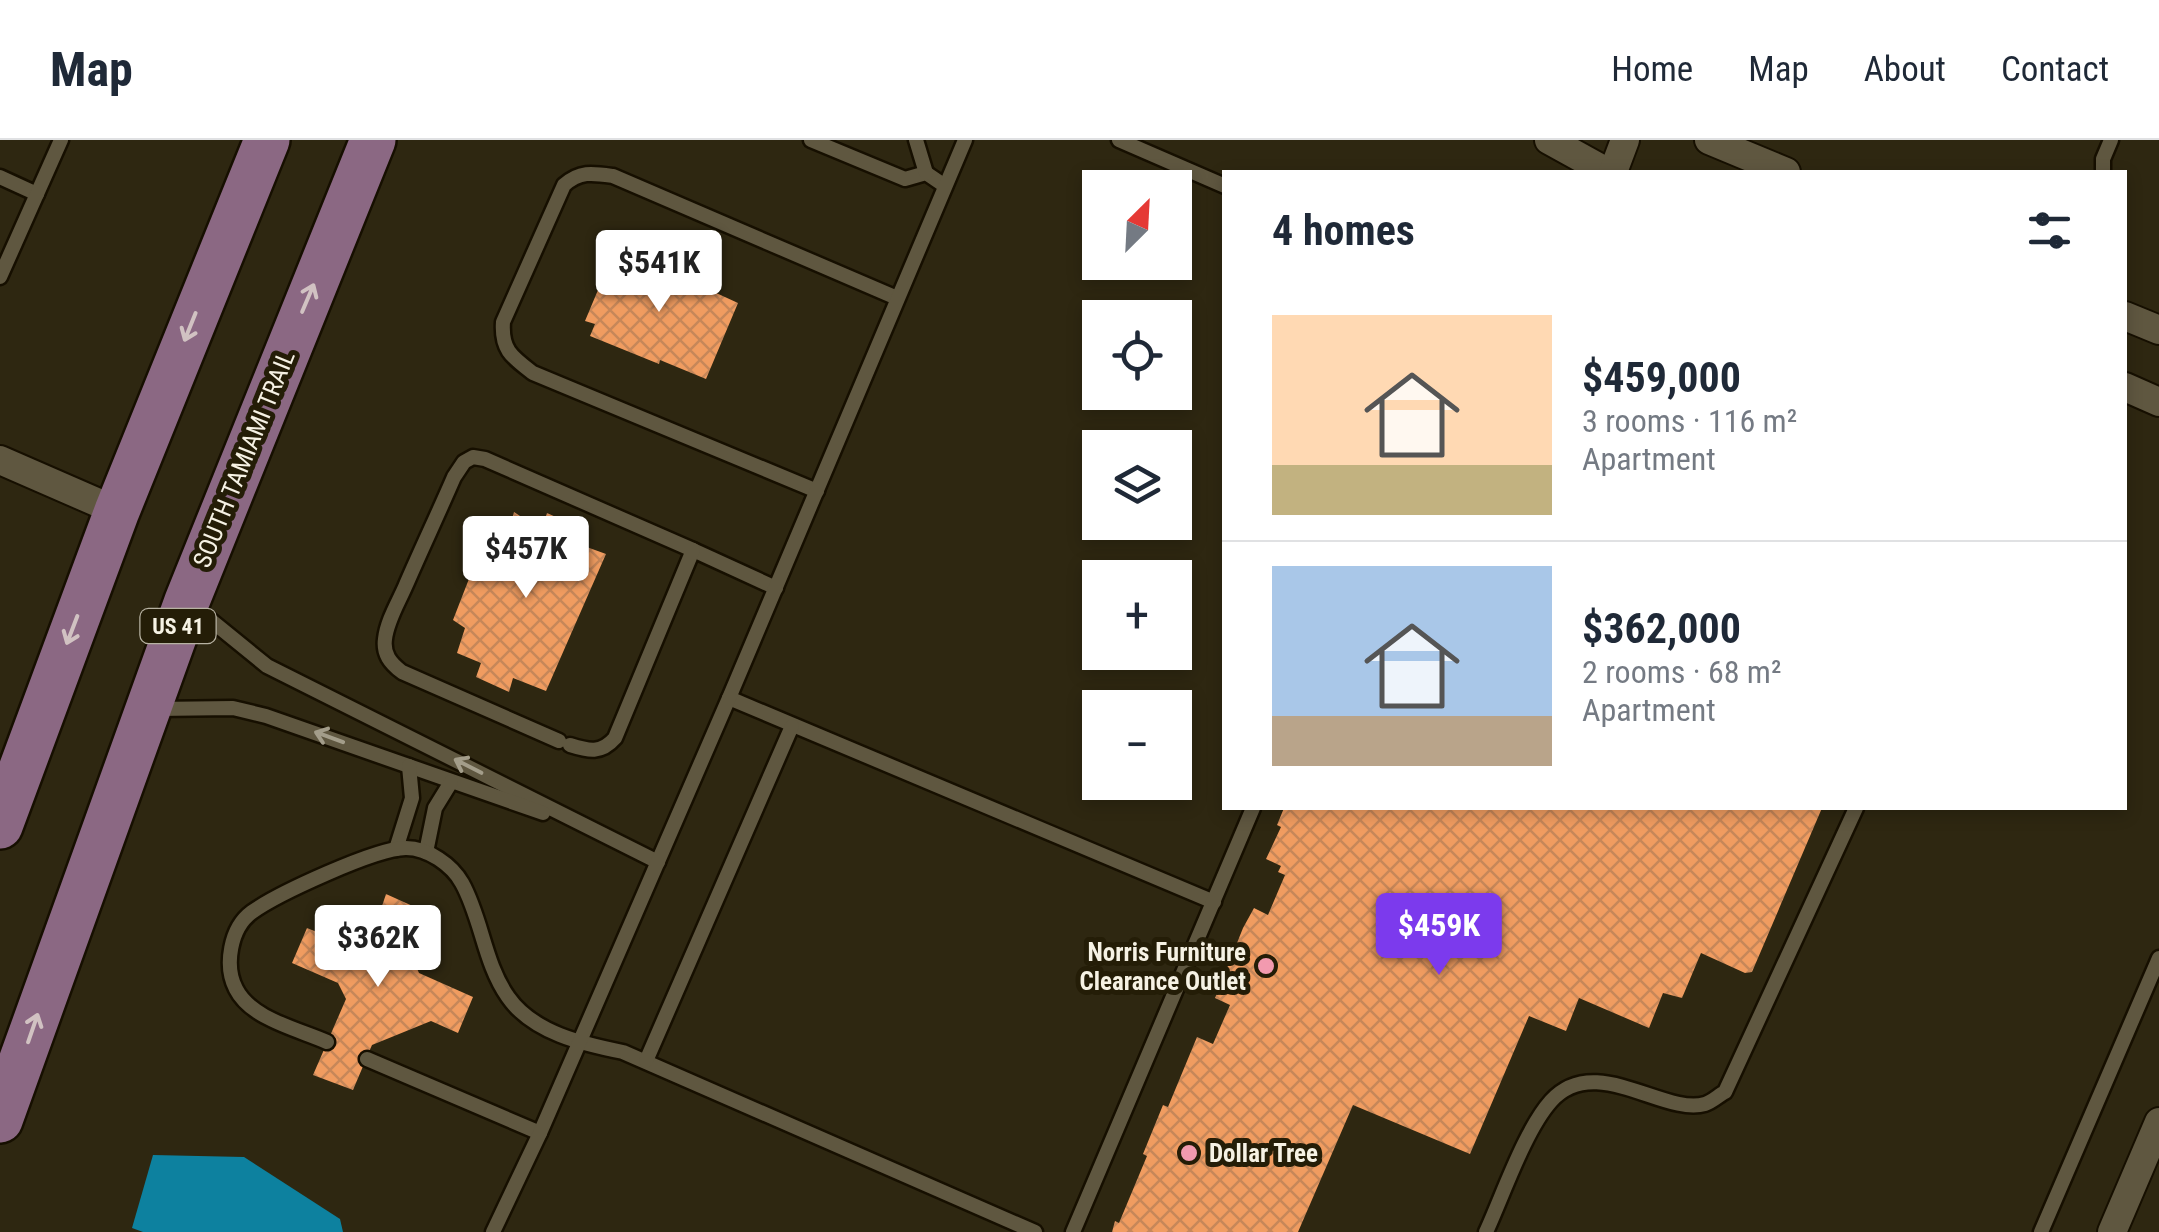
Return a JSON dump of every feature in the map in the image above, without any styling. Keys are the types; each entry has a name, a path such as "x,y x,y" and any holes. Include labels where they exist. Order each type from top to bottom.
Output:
{"main road":[{"path":"0,826 117,511 267,140"},
{"name":"SOUTH TAMIAMI TRAIL","path":"0,1120 146,709 374,140"}],"street":[{"path":"1549,140 1606,170"},
{"path":"1611,170 1624,140"},
{"path":"1709,140 1781,170"},
{"path":"2127,317 2159,330"},
{"path":"2127,389 2159,402"},
{"path":"0,460 117,511"},
{"path":"2112,1232 2159,1122"}],"lane":[{"path":"0,276 61,140"},
{"path":"811,140 905,179 926,173"},
{"path":"916,140 926,173 945,186"},
{"path":"494,1232 729,698 965,140"},
{"path":"1118,140 1222,185"},
{"path":"2103,170 2110,140"},
{"path":"816,492 533,374 508,354 502,340 504,322 564,186 576,175 593,172 613,176 897,298"},
{"path":"0,177 37,194"},
{"path":"693,550 615,738 593,752 402,672 386,654 388,625 454,477 472,457 485,459 693,550 776,588"},
{"path":"188,600 266,666 658,862"},
{"path":"729,698 1214,902"},
{"path":"146,709 233,708 300,726 586,827"},
{"path":"646,1062 792,726"},
{"path":"396,849 412,798 409,766"},
{"path":"426,852 434,808 451,782"},
{"path":"1073,1232 1252,810"},
{"path":"1486,1232 1538,1119 1553,1098 1571,1087 1594,1083 1625,1087 1683,1104 1705,1104 1725,1092 1855,810"},
{"path":"327,1042 247,1004 233,981 230,948 246,917 372,856 396,849 426,852 462,881 507,997 533,1020 578,1043 622,1052 646,1062 1035,1232"},
{"path":"2041,1232 2159,958"},
{"path":"367,1059 540,1134"}],"water":[{"path":"153,1155 244,1157 340,1219 343,1232 143,1232 132,1228"}],"building":[{"path":"616,247 738,303 706,379 590,336 595,324 585,321"},
{"path":"514,512 541,530 547,513 578,527 573,542 606,554 546,691 513,678 509,692 476,677 481,663 457,653 465,628 453,620 486,535 505,544"},
{"path":"1283,810 1821,810 1752,972 1745,973 1701,953 1682,998 1663,993 1649,1028 1579,998 1566,1031 1529,1016 1470,1154 1353,1105 1298,1232 1112,1232 1147,1156 1143,1154 1163,1105 1168,1107 1197,1037 1213,1044 1230,1005 1215,998 1243,928 1254,908 1268,915 1285,875 1278,872 1281,866 1266,859 1281,827 1277,825"},
{"path":"386,894 426,912 410,953 419,973 473,997 458,1033 431,1021 372,1045 353,1090 313,1075 346,999 338,983 292,963 307,928 351,946 371,939"}],"place":[{"name":"Norris Furniture Clearance Outlet","path":"1266,966"},
{"name":"Dollar Tree","path":"1189,1153"}]}
